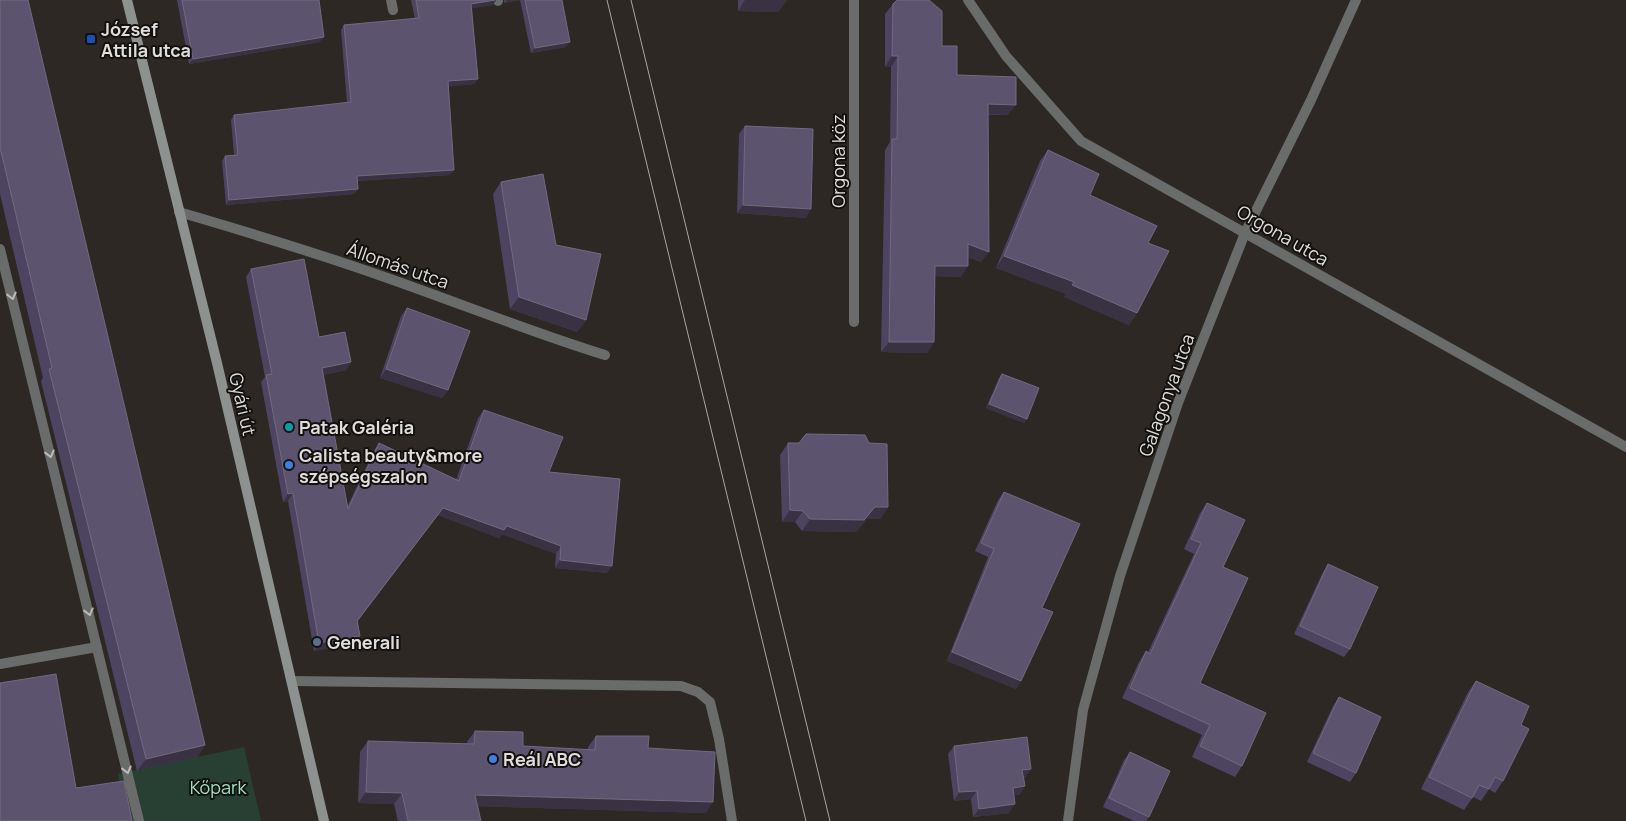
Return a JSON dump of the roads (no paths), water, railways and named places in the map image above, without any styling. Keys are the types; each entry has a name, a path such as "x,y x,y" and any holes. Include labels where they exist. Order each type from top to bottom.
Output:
{"street":[{"name":"Gyári út","path":"127,0 292,682 323,819"},
{"name":"Orgona köz","path":"854,0 854,322"},
{"name":"Orgona utca","path":"968,0 1006,56 1081,141 1626,447"},
{"name":"Galagonya utca","path":"1068,821 1083,710 1120,576 1178,403 1245,233 1311,100 1356,0"},
{"name":"Állomás utca","path":"179,212 354,267 605,355"},
{"path":"0,249 139,821"},
{"path":"0,664 97,646"},
{"path":"292,682 681,686 698,692 710,702 719,739 732,821"}],"tram line":[{"path":"607,0 806,821"},
{"path":"631,0 830,821"}],"place":[{"name":"József Attila utca","path":"91,39"},
{"name":"Patak Galéria","path":"289,427"},
{"name":"Calista beauty&more szépségszalon","path":"289,465"},
{"name":"Generali","path":"317,642"},
{"name":"Reál ABC","path":"493,759"}],"park label":[{"name":"Kőpark","path":"218,787"}]}
